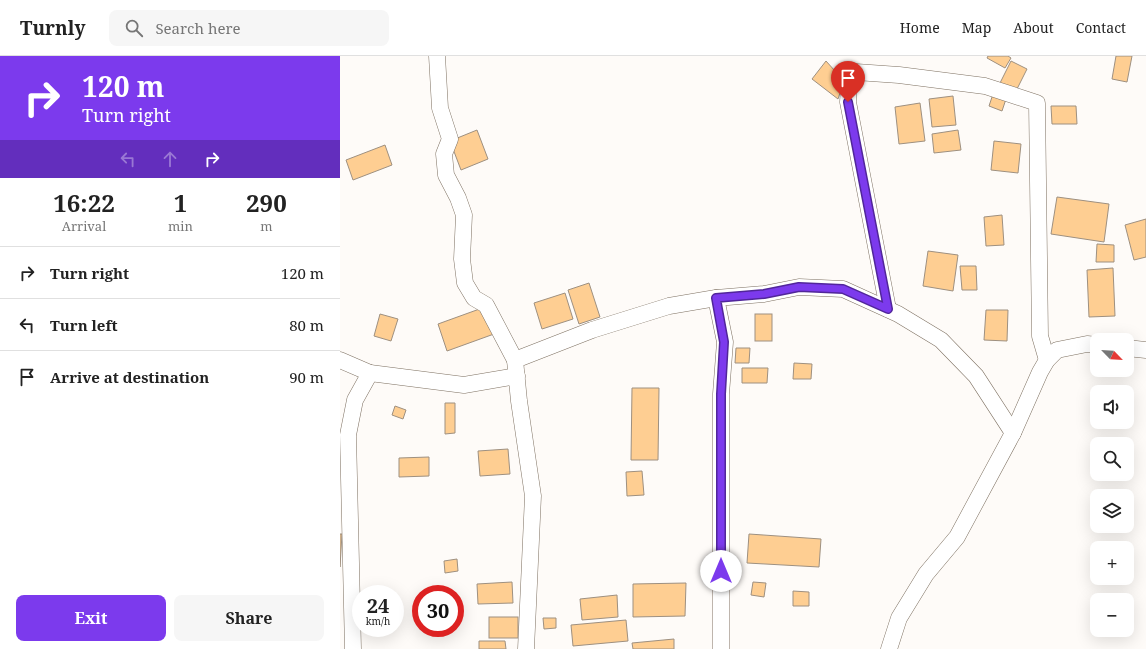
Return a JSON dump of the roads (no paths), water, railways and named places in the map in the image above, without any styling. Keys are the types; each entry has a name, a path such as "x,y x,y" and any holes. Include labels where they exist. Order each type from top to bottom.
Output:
{"street":[{"path":"437,56 440,108 450,139 444,154 446,175 458,198 464,215 462,259 465,283 474,298 486,305 516,368 534,496 526,649"},
{"path":"888,309 848,102 849,85 856,72 985,86 1037,103 1040,336 1047,360"},
{"path":"340,360 370,373 464,385 516,368 592,330 669,306 716,298 764,294 799,287 843,289 898,314 941,340 976,376 1013,433"},
{"path":"716,298 724,342 721,394 721,649"},
{"path":"889,649 899,618 926,574 957,537 1013,433 1040,372 1047,360 1058,350 1090,344"},
{"path":"1134,349 1146,350"},
{"path":"353,649 348,435 355,400 370,373"}]}
